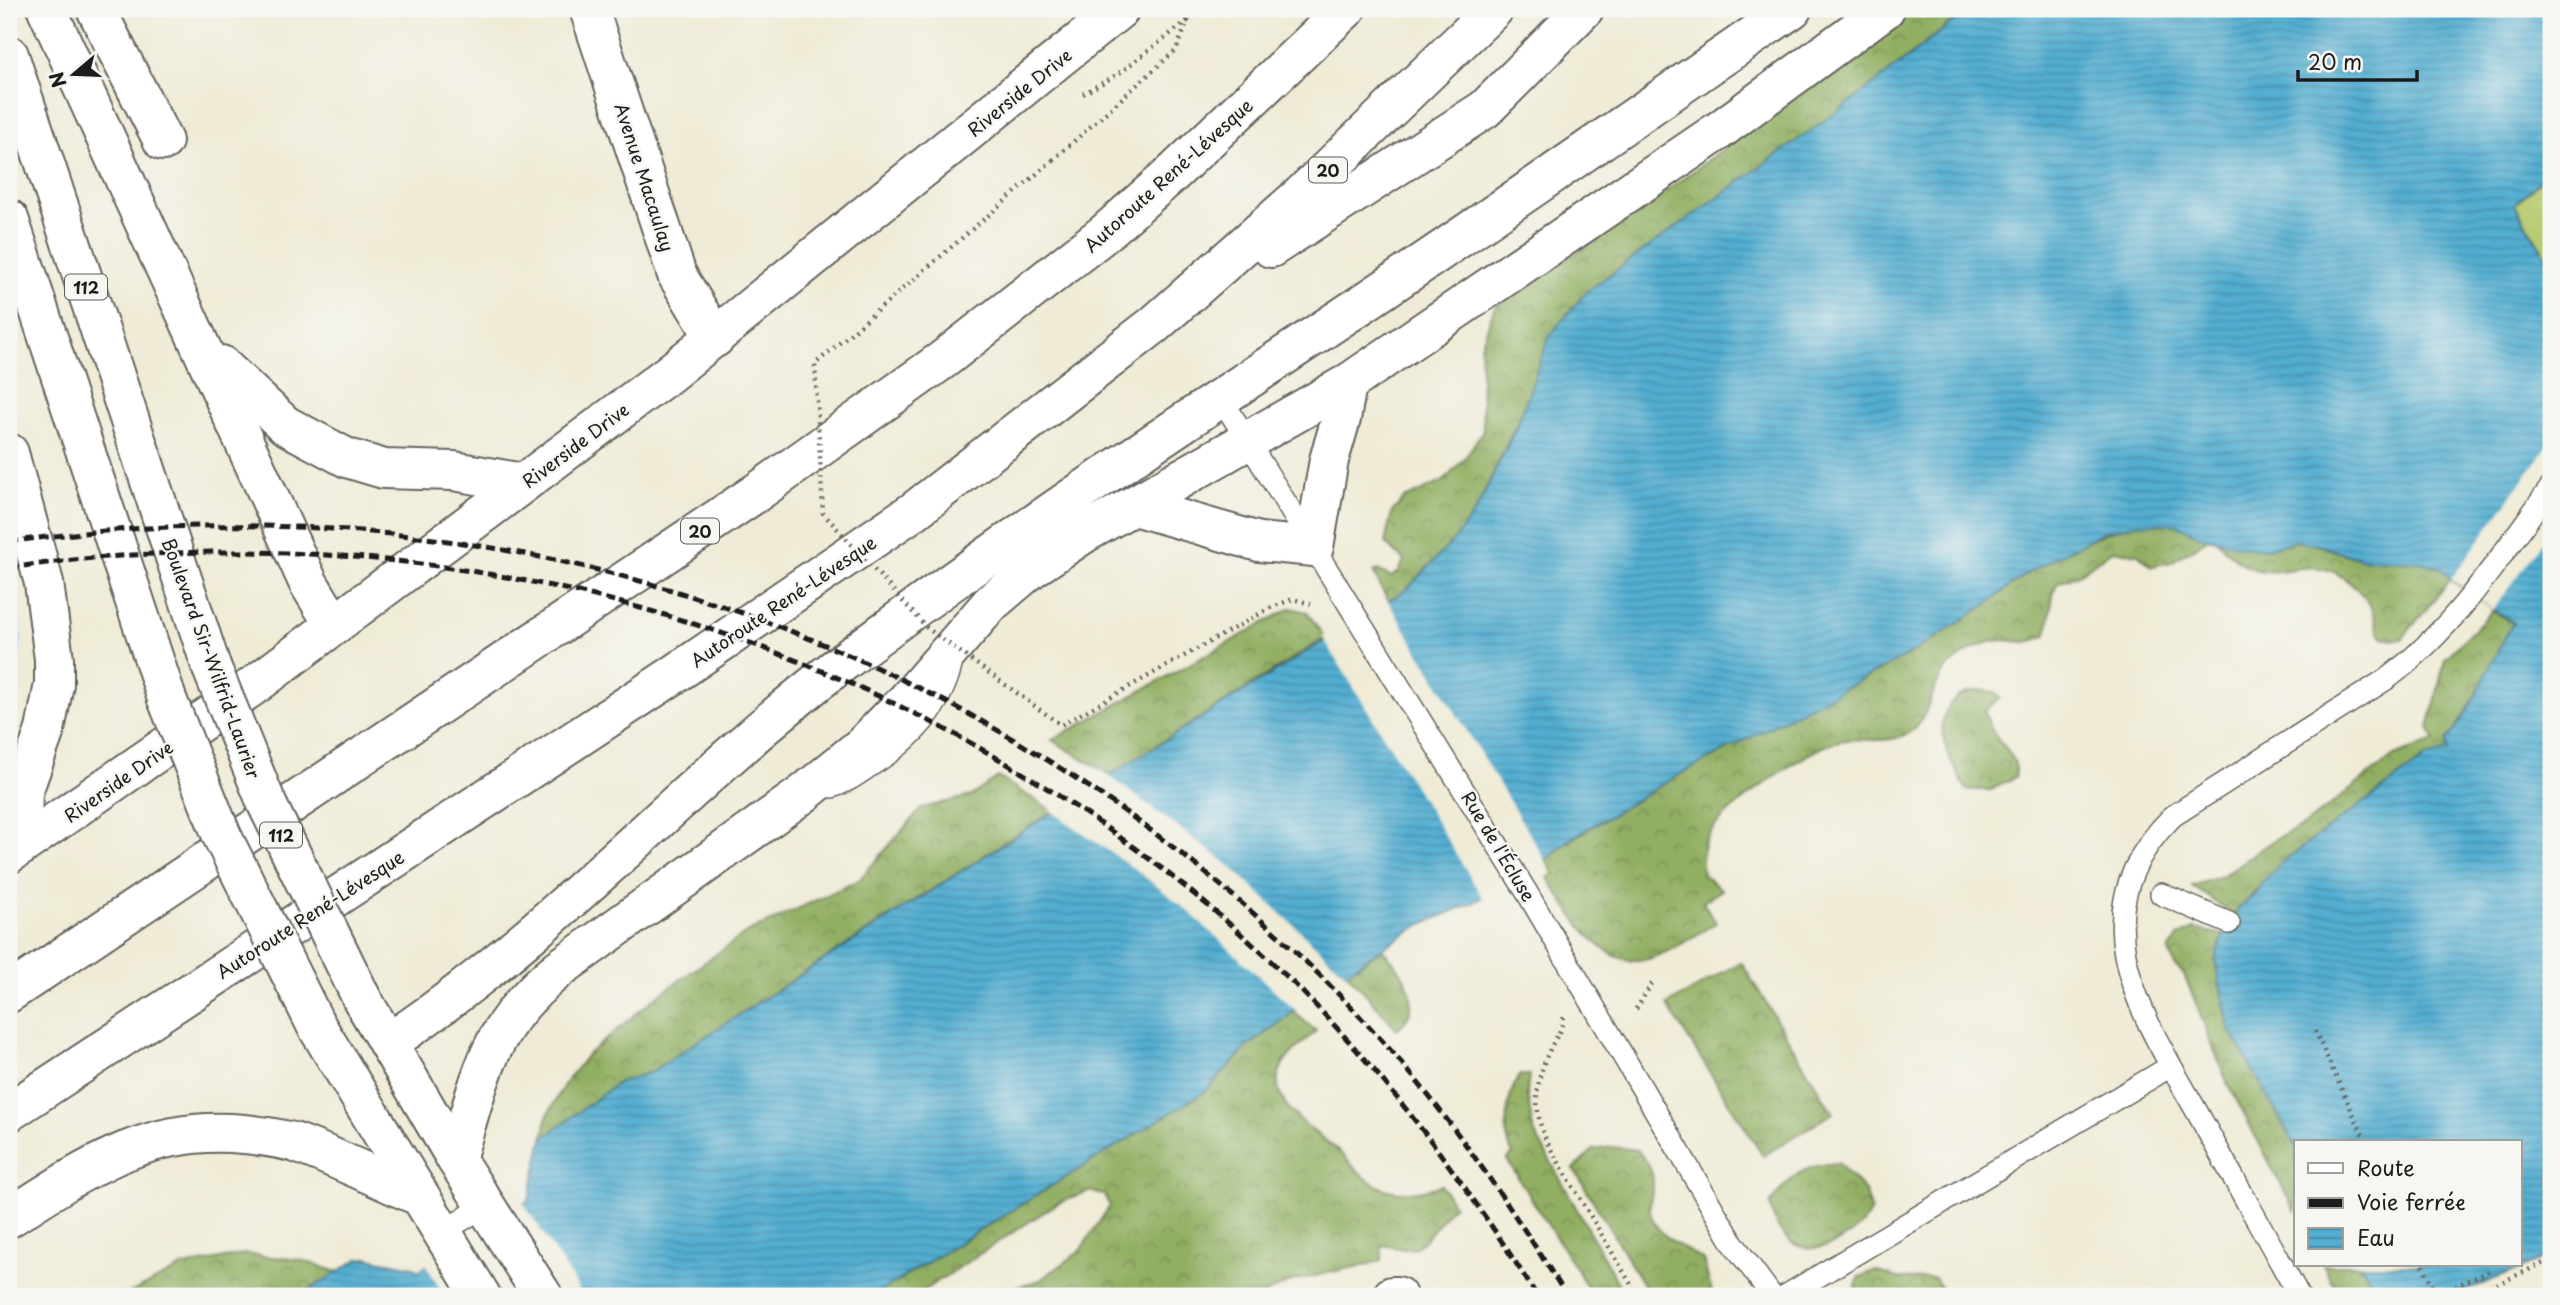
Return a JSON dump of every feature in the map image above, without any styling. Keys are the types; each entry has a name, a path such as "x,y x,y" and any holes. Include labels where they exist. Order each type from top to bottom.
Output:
{"main road":[{"path":"47,9 204,347 308,582 334,625"},
{"path":"96,9 163,141"},
{"name":"Avenue Macaulay","path":"589,9 677,275 715,338"},
{"name":"Riverside Drive","path":"15,850 197,726 715,338 1120,9"},
{"name":"Autoroute René-Lévesque","path":"9,993 756,493 944,359 1105,233 1172,174 1346,9"},
{"name":"Autoroute René-Lévesque","path":"9,1111 830,571 1000,447 1155,324 1301,195 1494,9"},
{"path":"1155,324 1485,109 1584,9"},
{"path":"388,1043 445,1003 504,956 754,736 839,665 1222,398 1490,218 1792,9"},
{"path":"456,1159 485,1062 498,1034 523,1000 560,968 803,794 872,736 908,700 991,603 1031,569 1134,506 1347,384 1717,132 1885,9"},
{"name":"Boulevard Sir-Wilfrid-Laurier","path":"9,55 211,666 267,804 362,999 456,1159 543,1296"},
{"path":"9,219 167,699 222,836 316,1026 481,1296"},
{"path":"204,347 268,412 306,439 346,458 384,470 454,471 523,483"},
{"path":"1134,506 1259,542 1314,547 1329,460 1341,419 1347,384"},
{"path":"9,453 44,583 54,659 54,684 45,730 23,792 15,850"},
{"path":"9,1218 76,1174 124,1150 192,1133 237,1133 293,1142 419,1196"}],"lane":[{"name":"Rue de l'Écluse","path":"1222,398 1526,891 1733,1243 1772,1296"},
{"path":"2299,1296 2143,1013 2124,953 2124,902 2138,857 2152,837 2173,816 2404,666 2472,595 2551,487"},
{"path":"2161,894 2229,923"},
{"path":"1785,1296 2171,1066"},
{"path":"445,1238 489,1210"}],"path":[{"path":"1183,9 1191,18"},
{"path":"1193,9 1176,50 1053,160 815,364 823,513 927,628 1061,725 1270,608 1293,599 1302,599 1316,608"},
{"path":"1636,1009 1653,982"},
{"path":"1562,1012 1561,1030 1539,1080 1538,1121 1549,1146 1638,1296"},
{"path":"2315,1031 2365,1140"},
{"path":"2471,1296 2546,1262"},
{"path":"2423,1266 2437,1295 2489,1271"}],"shaded area":[{"path":"15,591 23,638 9,719 9,592"}],"green space":[{"path":"1913,9 1969,9 1859,96 1535,384 1475,512 1453,541 1407,589 1388,601 1373,572 1378,570 1391,577 1399,572 1404,560 1385,543 1392,512 1404,499 1444,481 1465,458 1483,430 1480,349 1495,306 1628,219"},
{"path":"2551,171 2551,264 2514,205"},
{"path":"2136,524 2176,524 2209,538 2171,562 2152,566 2138,554 2113,550 2077,575 2057,583 2046,635 2025,642 1989,642 1970,650 1949,666 1942,674 1920,722 1913,729 1904,735 1886,740 1832,743 1802,758 1763,785 1727,814 1706,839 1702,857 1703,875 1722,890 1703,902 1716,923 1692,938 1648,959 1631,961 1616,956 1589,935 1548,878 1554,874 1546,860 1567,842 1740,740 1907,655 2045,563 2104,534"},
{"path":"2217,540 2266,549 2296,541 2318,545 2360,559 2421,562 2439,567 2451,579 2402,639 2392,640 2380,634 2372,609 2365,598 2336,573 2320,568 2264,571 2249,567 2234,558"},
{"path":"1291,608 1307,612 1325,638 1110,775 1052,740"},
{"path":"2493,610 2513,624 2466,712 2447,740 2448,751 2427,757 2282,862 2234,915 2192,886 2222,876 2275,839 2303,826 2394,756 2435,741 2429,728 2445,659"},
{"path":"1979,690 1995,692 2000,697 1985,711 1988,722 2010,754 2016,769 2015,777 1991,790 1967,790 1944,743 1943,718 1948,707 1958,697"},
{"path":"998,777 1053,811 649,1073 619,1082 543,1138 547,1116 564,1085 586,1056 656,997 746,933 859,880 922,808 971,796"},
{"path":"2194,929 2224,935 2215,961 2230,1030 2294,1143 2294,1209 2227,1082 2184,974 2175,966 2169,951 2179,936"},
{"path":"1382,949 1398,967 1409,988 1411,1009 1406,1020 1397,1029 1347,973"},
{"path":"1741,962 1833,1113 1763,1156 1667,1005"},
{"path":"1294,1012 1316,1031 1294,1051 1280,1070 1278,1088 1289,1109 1378,1186 1393,1191 1410,1192 1441,1185 1454,1205 1428,1237 1416,1247 1408,1249 1382,1245 1382,1261 1292,1281 1261,1296 987,1296 1040,1280 1079,1252 1110,1206 1104,1195 1089,1191 1058,1203 915,1296 873,1296 1206,1091 1249,1045"},
{"path":"1519,1075 1529,1075 1527,1093 1533,1130 1625,1296 1593,1296 1507,1160 1513,1154 1507,1136 1507,1115 1511,1093"},
{"path":"1612,1147 1638,1150 1646,1161 1653,1180 1650,1207 1652,1218 1667,1237 1703,1260 1713,1296 1650,1296 1574,1169 1593,1150"},
{"path":"1838,1163 1865,1191 1871,1209 1869,1214 1855,1231 1828,1246 1816,1248 1795,1244 1779,1229 1770,1203 1806,1169"},
{"path":"244,1254 301,1260 338,1272 300,1296 124,1296 182,1267"},
{"path":"2324,1266 2362,1266 2379,1296 2340,1296"},
{"path":"1875,1271 1901,1279 1935,1278 1946,1296 1853,1296 1859,1277"}],"water":[{"path":"1969,9 2551,9 2551,171 2514,205 2551,264 2551,1256 2453,1296 2379,1296 2362,1266 2522,1266 2522,1140 2294,1140 2294,1143 2230,1030 2215,961 2221,941 2238,909 2258,892 2262,883 2282,862 2427,757 2448,751 2447,740 2474,698 2513,623 2451,580 2439,567 2421,562 2360,559 2318,545 2296,541 2266,549 2254,549 2199,536 2176,524 2136,524 2103,532 2026,574 1986,605 1907,656 1682,773 1567,841 1550,857 1475,902 1420,925 1368,957 1249,1045 1206,1091 873,1296 300,1296 358,1259 368,1258 413,1267 417,1271 529,1200 543,1138 619,1082 649,1073 1110,775 1407,589 1453,541 1475,512 1517,426 1550,335 1586,292 1859,96"}],"pier":[{"path":"2551,442 2551,530 2493,610 2451,579"},
{"path":"1386,598 1547,863 1485,901 1322,636"},
{"path":"1106,774 1230,866 1348,976 1299,1013 1187,910 1139,872 1050,810"},
{"path":"522,1201 583,1296 445,1296 424,1262"}],"railway":[{"path":"9,542 200,526 390,534 575,565 755,618 926,692 1089,787 1240,901 1377,1035 1404,1065 1478,1161 1567,1296"},
{"path":"9,568 179,553 348,557 515,579 678,619 836,677 986,752 1129,844 1261,952 1339,1030 1411,1115 1476,1204 1537,1296"}]}
